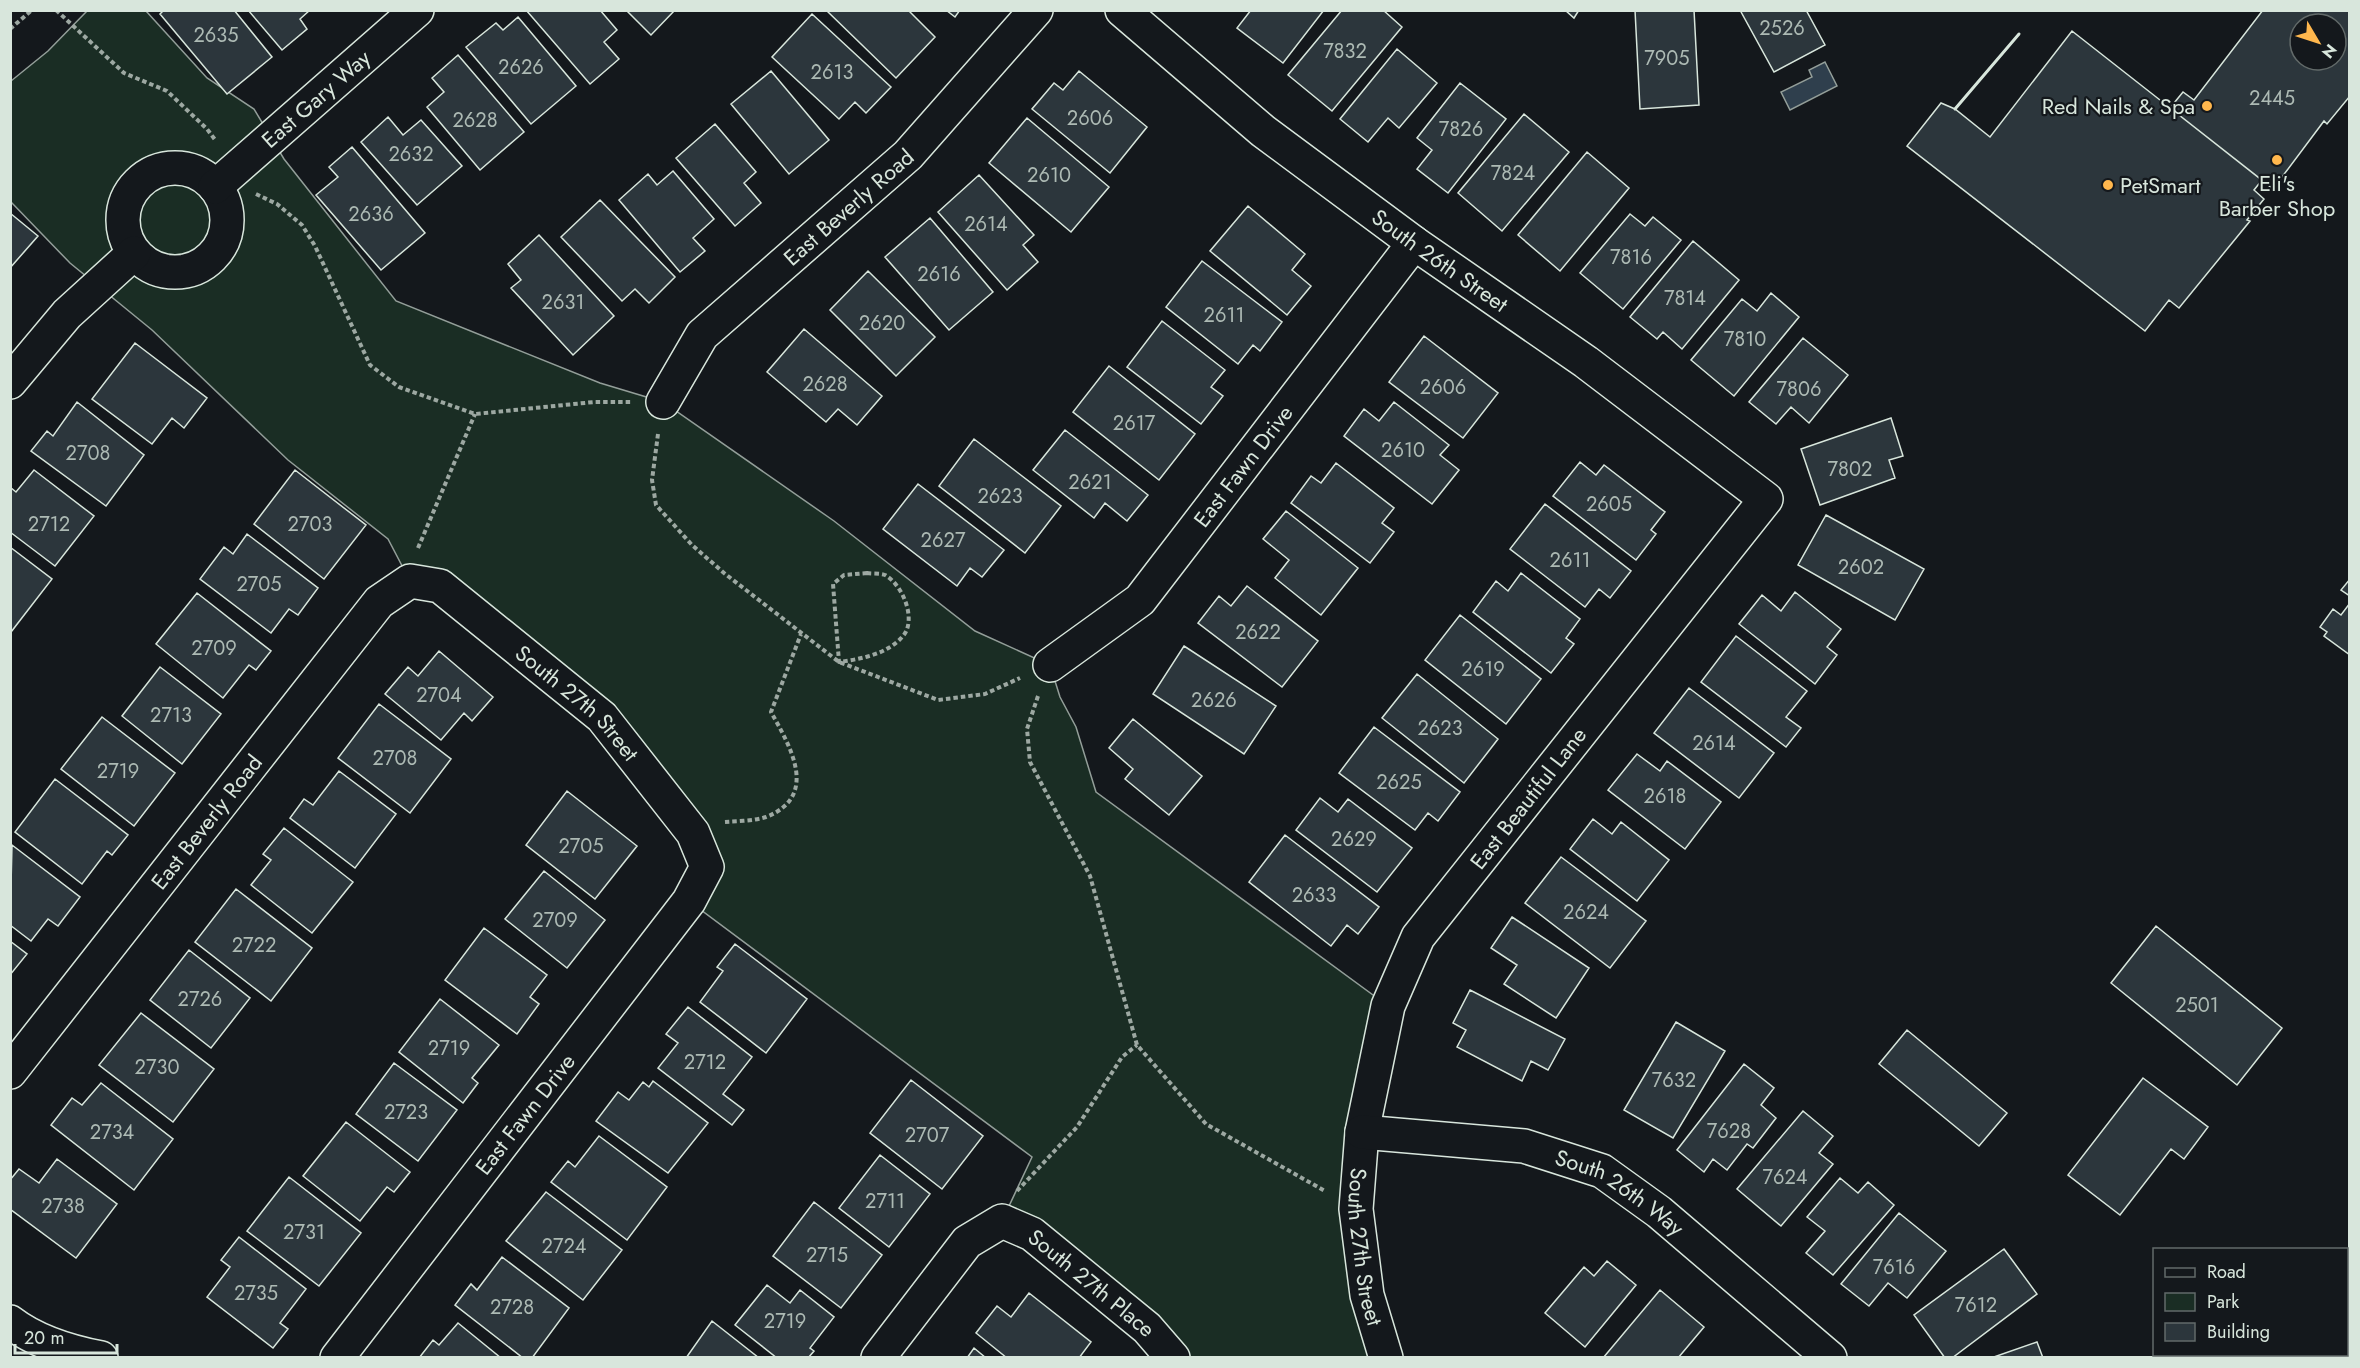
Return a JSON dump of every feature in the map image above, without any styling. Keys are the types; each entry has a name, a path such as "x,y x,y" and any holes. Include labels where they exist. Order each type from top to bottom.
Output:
{"street":[{"name":"East Gary Way","path":"224,179 417,10"},
{"name":"East Beverly Road","path":"663,402 702,335 908,155 1036,10"},
{"name":"South 26th Street","path":"1122,10 1263,130 1414,243 1586,362 1766,499"},
{"path":"179,167 194,171 209,180 224,179 227,223 224,238 217,252 206,263 184,271 161,271 146,264 134,254 126,239 123,223 125,205 133,190 145,177 161,170 179,167"},
{"name":"East Fawn Drive","path":"1050,664 1140,600 1414,243"},
{"path":"10,382 67,314 134,254"},
{"name":"East Beautiful Lane","path":"1362,1132 1388,1006 1418,937 1766,499"},
{"name":"East Beverly Road","path":"10,1072 379,602 410,581"},
{"name":"South 27th Street","path":"410,581 440,586 602,717 693,833 707,867"},
{"name":"East Fawn Drive","path":"337,1358 689,901 707,867"},
{"name":"South 27th Street","path":"1362,1132 1356,1209 1367,1295 1386,1358"},
{"name":"South 26th Way","path":"1362,1132 1524,1146 1602,1171 1659,1212 1830,1358"},
{"path":"878,1358 967,1242 1002,1221"},
{"name":"South 27th Place","path":"1002,1221 1032,1234 1147,1328 1173,1358"},
{"path":"10,1322 26,1334 82,1354 101,1358"}],"path":[{"path":"10,29 32,10"},
{"path":"56,10 124,73 167,91 207,129 224,179 277,204 302,225 315,246 370,365 399,387 475,414 594,402 663,402 652,480 656,505 692,545 839,662 938,700 985,694 1050,664"},
{"path":"410,581 421,539 475,414"},
{"path":"884,574 900,588 907,608 907,631 901,639 870,657 839,662 833,584 844,576 884,574"},
{"path":"693,833 723,823 766,817 785,806 795,793 798,771 790,746 771,712 801,634"},
{"path":"1050,664 1027,729 1030,762 1090,876 1137,1045 1206,1124 1356,1209"},
{"path":"1002,1221 1019,1186 1077,1127 1122,1057 1137,1045"}],"green space":[{"path":"87,11 146,11 207,78 254,109 284,159 396,301 600,383 663,402 834,521 975,631 1050,665 1060,697 1076,727 1096,792 1388,1006 1362,1132 1386,1357 1173,1357 1002,1221 1032,1157 689,901 707,867 602,717 410,581 388,539 288,460 152,330 70,263 11,202 11,81 48,51"}],"water":[{"path":"1825,62 1837,86 1790,110 1781,92 1812,77 1809,70"}],"building":[{"path":"164,10 234,10 272,57 227,94 160,14"},
{"path":"248,10 310,10 300,19 307,29 282,50"},
{"path":"526,10 600,10 617,30 604,42 619,59 590,84"},
{"path":"626,10 675,10 651,35"},
{"path":"826,10 908,10 935,37 896,78"},
{"path":"946,10 960,10 955,17"},
{"path":"1251,10 1324,10 1283,63 1237,28"},
{"path":"1342,10 1383,10 1402,27 1332,111 1288,75"},
{"path":"1565,10 1579,10 1574,18"},
{"path":"1635,10 1694,10 1699,105 1640,109"},
{"path":"1740,10 1806,10 1825,45 1774,72"},
{"path":"2263,10 2350,10 2350,96 2327,124 2324,121 2273,189 2170,108 2183,92 2194,100"},
{"path":"812,14 891,87 866,113 855,102 839,119 772,57"},
{"path":"518,17 576,86 531,124 466,47 496,23 503,30"},
{"name":"PetSmart","path":"2072,31 2262,180 2254,190 2264,199 2247,220 2250,221 2179,308 2169,300 2145,331 1907,146 1941,103 1955,109 1990,137"},
{"path":"1397,49 1437,83 1399,128 1388,118 1368,142 1340,119"},
{"path":"458,55 524,132 480,170 427,107 444,92 432,78"},
{"path":"771,71 829,140 789,174 731,104"},
{"path":"1079,71 1147,127 1110,173 1032,109 1054,83 1063,90"},
{"path":"1460,83 1506,119 1448,193 1417,169 1432,150 1417,138"},
{"path":"1524,114 1569,152 1502,231 1458,193"},
{"path":"388,117 403,135 421,120 462,166 417,205 361,142"},
{"path":"1027,118 1109,187 1071,232 989,163"},
{"path":"715,124 756,172 744,183 761,203 735,226 676,158"},
{"path":"352,147 425,233 381,270 316,195 338,177 329,167"},
{"path":"1587,152 1629,188 1560,271 1518,235"},
{"path":"673,171 714,219 693,238 705,251 680,272 619,200 648,174 657,185"},
{"path":"979,175 1034,235 1023,245 1038,262 1007,290 938,212"},
{"path":"600,200 675,277 649,303 635,289 622,301 561,237"},
{"path":"1248,206 1305,254 1292,270 1311,286 1287,315 1210,251"},
{"path":"10,213 38,236 10,268"},
{"path":"1630,214 1645,226 1653,217 1681,240 1623,309 1580,273"},
{"path":"930,218 993,292 949,330 885,257"},
{"path":"539,235 614,316 573,355 511,288 521,280 508,264"},
{"path":"1693,241 1739,280 1682,349 1663,332 1657,339 1630,317"},
{"path":"1202,261 1282,322 1260,351 1253,345 1238,364 1166,307"},
{"path":"868,271 935,337 896,376 830,310"},
{"path":"1771,293 1799,317 1734,396 1691,360 1742,299 1757,311"},
{"path":"1162,321 1225,370 1211,387 1223,396 1201,424 1127,367"},
{"path":"804,329 882,396 857,425 838,409 826,422 767,372"},
{"path":"1424,336 1498,393 1463,438 1389,382"},
{"path":"1803,338 1848,375 1809,423 1791,407 1776,424 1749,402"},
{"path":"135,343 207,398 184,428 172,418 152,444 92,399"},
{"path":"1109,366 1195,434 1159,480 1073,412"},
{"path":"77,402 144,455 106,506 31,451 47,431 53,436"},
{"path":"1394,402 1449,445 1440,455 1459,470 1432,504 1344,436 1364,409 1379,421"},
{"path":"1891,418 1903,456 1889,460 1895,478 1820,505 1801,449"},
{"path":"1065,430 1148,495 1127,521 1105,503 1094,518 1033,470"},
{"path":"974,439 1061,506 1025,553 939,486"},
{"path":"1580,462 1596,475 1604,465 1665,512 1651,530 1656,534 1636,560 1553,496"},
{"path":"1336,463 1394,508 1382,523 1394,532 1370,563 1291,503 1311,476 1321,483"},
{"path":"34,470 94,516 55,566 10,532 10,487 16,492"},
{"path":"295,470 366,525 324,579 254,524"},
{"path":"918,484 1004,550 982,577 970,568 957,586 883,529"},
{"path":"1545,504 1631,571 1610,598 1599,589 1585,607 1510,549"},
{"path":"1286,511 1358,568 1321,615 1275,578 1289,560 1263,539"},
{"path":"1826,515 1924,569 1895,620 1798,565"},
{"path":"247,534 318,588 298,615 289,609 271,633 200,579 224,547 233,554"},
{"path":"10,547 52,579 11,632 10,631"},
{"path":"1521,573 1580,619 1566,638 1574,644 1551,673 1473,612 1496,581 1508,591"},
{"path":"2350,579 2350,596 2341,590"},
{"path":"1247,586 1318,641 1282,687 1198,623 1219,596 1231,606"},
{"path":"1795,592 1841,629 1827,647 1837,655 1815,684 1739,624 1762,595 1781,611"},
{"path":"197,593 271,651 256,670 249,665 223,698 156,644"},
{"path":"2350,603 2350,655 2324,636 2327,632 2320,627 2333,609 2341,615"},
{"path":"1460,615 1541,679 1506,724 1425,660"},
{"path":"1736,636 1807,691 1786,717 1801,728 1786,747 1701,682"},
{"path":"1184,646 1276,706 1244,754 1153,694"},
{"path":"439,651 493,697 472,721 464,713 441,740 385,694 408,667 418,676"},
{"path":"160,667 221,714 182,764 122,716"},
{"path":"1417,674 1498,739 1464,783 1382,718"},
{"path":"1689,688 1774,753 1739,798 1654,733"},
{"path":"379,704 451,759 410,813 338,758"},
{"path":"102,717 175,773 134,826 61,769"},
{"path":"1133,719 1202,776 1169,815 1125,779 1133,769 1109,748"},
{"path":"1374,727 1460,792 1438,821 1428,813 1415,830 1339,773"},
{"path":"1637,754 1660,771 1667,761 1721,802 1685,849 1608,790"},
{"path":"339,771 396,814 355,868 290,818 304,799 313,805"},
{"path":"55,779 128,835 112,855 107,851 82,884 15,832"},
{"path":"567,791 637,846 595,899 526,845"},
{"path":"1320,798 1338,812 1348,799 1412,848 1377,892 1296,830"},
{"path":"1593,819 1612,834 1621,822 1669,860 1637,901 1570,849"},
{"path":"284,828 353,882 312,933 251,885 271,860 263,854"},
{"path":"1285,835 1379,907 1358,934 1347,925 1331,946 1249,882"},
{"path":"12,845 80,897 58,926 48,919 31,941 10,925"},
{"path":"1561,857 1646,921 1610,968 1525,903"},
{"path":"544,871 605,920 567,968 505,919"},
{"path":"236,889 312,948 271,1001 195,942"},
{"path":"1512,917 1589,968 1556,1018 1504,984 1517,965 1491,948"},
{"path":"2156,926 2282,1028 2237,1085 2111,983"},
{"path":"484,928 547,975 530,997 539,1004 517,1034 445,980"},
{"path":"10,941 27,954 10,975"},
{"path":"735,944 807,999 766,1053 700,1002 723,971 717,967"},
{"path":"189,950 250,998 211,1048 150,1000"},
{"path":"1470,990 1565,1039 1548,1070 1531,1061 1522,1081 1457,1047 1466,1030 1453,1023"},
{"path":"440,999 499,1045 472,1078 478,1083 463,1103 399,1052"},
{"path":"688,1007 752,1057 723,1094 744,1110 732,1125 658,1068 678,1043 666,1034"},
{"path":"141,1013 214,1069 173,1122 99,1065"},
{"path":"1676,1022 1725,1051 1673,1138 1624,1110"},
{"path":"1907,1030 2007,1113 1979,1146 1879,1064"},
{"path":"394,1063 457,1110 418,1161 356,1114"},
{"path":"1744,1064 1774,1088 1761,1105 1776,1118 1753,1148 1747,1144 1727,1170 1713,1159 1704,1172 1677,1150"},
{"path":"2143,1078 2208,1127 2184,1159 2171,1149 2120,1215 2068,1175"},
{"path":"911,1080 983,1136 942,1189 870,1133"},
{"path":"653,1081 708,1123 668,1173 596,1121 618,1092 629,1100 643,1082 649,1087"},
{"path":"101,1083 173,1139 134,1190 51,1125 72,1098 82,1105"},
{"path":"1803,1111 1833,1136 1819,1153 1833,1164 1781,1226 1737,1189"},
{"path":"346,1122 410,1172 394,1192 387,1187 360,1221 303,1176"},
{"path":"599,1136 667,1187 627,1240 551,1182 568,1161 575,1167"},
{"path":"880,1155 930,1194 889,1247 839,1208"},
{"path":"57,1159 117,1204 76,1258 10,1209 10,1180 19,1169 39,1183"},
{"path":"289,1177 361,1233 319,1286 247,1231"},
{"path":"1840,1178 1858,1193 1868,1182 1894,1205 1833,1275 1806,1253 1825,1231 1807,1217"},
{"path":"546,1192 622,1250 583,1300 506,1241"},
{"path":"814,1202 882,1255 841,1308 773,1256"},
{"path":"1899,1213 1946,1251 1907,1298 1888,1283 1869,1306 1841,1284"},
{"path":"239,1237 306,1289 280,1323 288,1329 273,1348 207,1297 230,1267 221,1260"},
{"path":"2004,1249 2037,1294 1952,1358 1945,1358 1914,1315"},
{"path":"502,1257 569,1308 532,1358 523,1358 455,1305 471,1284 477,1290"},
{"path":"1607,1261 1636,1285 1585,1347 1545,1313 1584,1267 1594,1276"},
{"path":"767,1285 790,1303 800,1290 834,1317 810,1348 814,1351 808,1358 777,1358 735,1325"},
{"path":"1660,1290 1704,1327 1678,1358 1603,1358"},
{"path":"1029,1293 1091,1342 1079,1358 1007,1358 976,1333 997,1306 1011,1317"},
{"path":"712,1321 759,1358 686,1358"},
{"path":"458,1323 501,1358 419,1358 433,1340 439,1345"},
{"path":"2037,1342 2043,1358 1991,1358"},
{"path":"974,1348 986,1358 967,1358"}],"wall":[{"path":"1955,109 2019,34"}],"place":[{"name":"Red Nails & Spa","path":"2207,106"},
{"name":"Eli's Barber Shop","path":"2277,160"},
{"name":"PetSmart","path":"2108,185"}]}
